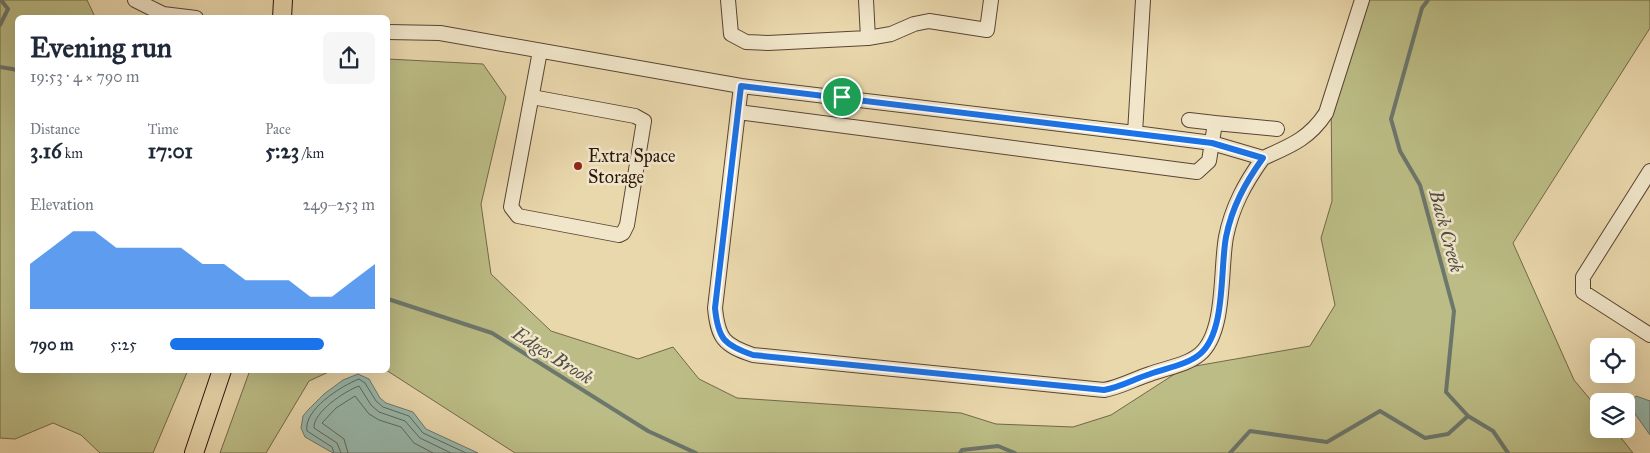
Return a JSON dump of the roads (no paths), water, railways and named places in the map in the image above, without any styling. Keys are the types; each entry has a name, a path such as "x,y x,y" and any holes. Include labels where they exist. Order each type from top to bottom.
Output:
{"main road":[{"path":"282,15 283,0"},
{"path":"194,453 221,373"}],"lane":[{"path":"135,0 163,14 171,15"},
{"path":"728,0 731,34 746,42 768,43 868,38 891,34 914,24 929,22 987,30 991,0"},
{"path":"866,0 868,38"},
{"path":"1135,133 1144,0"},
{"path":"741,86 715,308 717,325 722,338 732,348 753,355 1104,390 1120,388 1143,376 1191,360 1201,353 1209,343 1216,328 1226,236 1236,200 1263,158 1306,138 1326,113 1362,0"},
{"path":"390,32 440,33 741,86 1212,143 1263,158"},
{"path":"532,97 641,118 644,121 627,225 623,233 619,235 518,216 513,212 511,202 540,51"},
{"path":"738,112 1189,173 1197,172 1204,168 1209,161 1215,123"},
{"path":"1189,120 1277,129"},
{"path":"1650,171 1583,277 1583,292 1650,335"}],"water":[{"path":"358,374 369,379 380,398 386,403 413,412 426,429 478,453 333,453 305,437 301,428 303,416 308,410 324,394 343,380"},
{"path":"1636,396 1650,401 1650,435 1635,414"}],"waterway":[{"name":"Edges Brook","path":"0,25 8,9 1,0"},
{"name":"Back Creek","path":"1428,0 1422,8 1391,119 1400,151 1420,185 1454,311 1446,392 1468,416 1493,431 1508,453"},
{"name":"Edges Brook","path":"0,67 15,70"},
{"name":"Edges Brook","path":"390,300 492,333 648,431 696,453"},
{"name":"Edges Brook","path":"1230,453 1250,431 1327,442 1380,411 1425,438 1448,434 1468,416"},
{"name":"Edges Brook","path":"960,453 962,450 998,446 1015,453"}],"place":[{"name":"Extra Space Storage","path":"578,166"}]}
